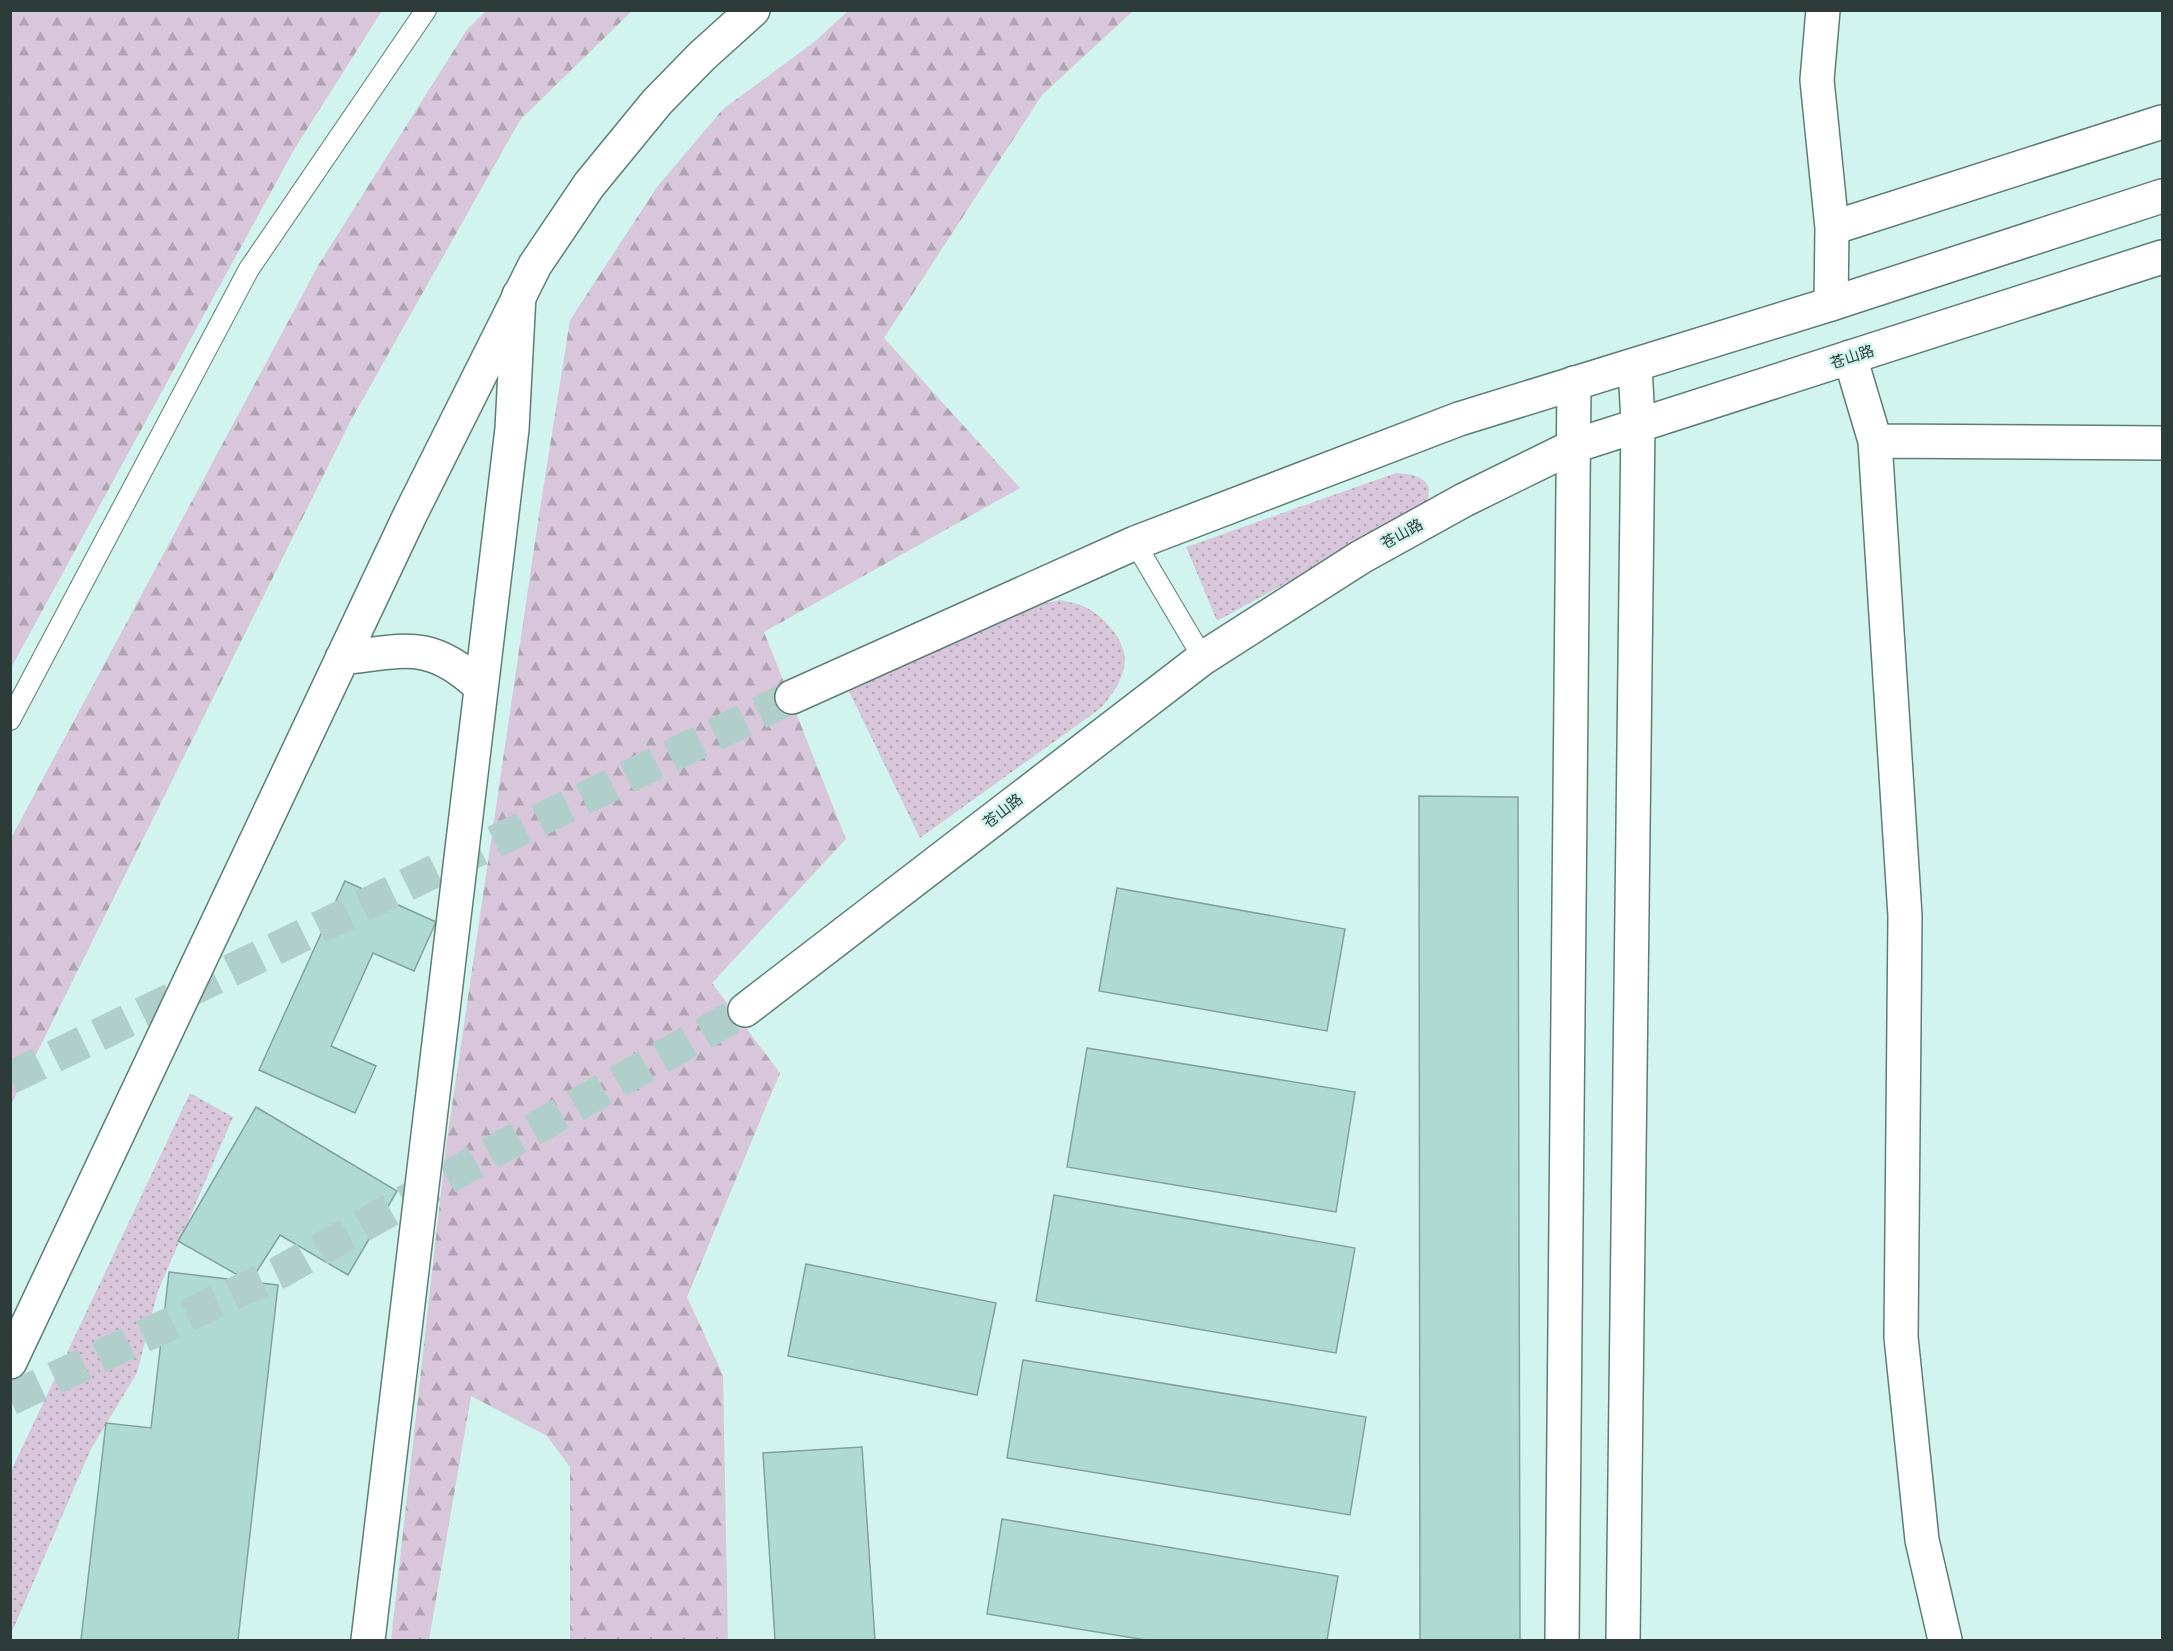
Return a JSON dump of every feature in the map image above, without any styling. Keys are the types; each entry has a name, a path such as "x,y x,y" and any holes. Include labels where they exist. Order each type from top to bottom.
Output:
{"street":[{"path":"10,1362 342,658 519,295 558,228 623,142 702,56 753,10"},
{"path":"1823,10 1817,80 1832,228 1831,304"},
{"path":"1832,228 2163,122"},
{"path":"792,697 1135,543 1459,419 1831,304 2163,196"},
{"name":"苍山路","path":"745,1010 1203,657 1361,557 1464,500 1574,446 1638,423 2163,257"},
{"path":"368,1641 512,429 519,295"},
{"path":"1850,357 1875,441 1905,916 1901,1337 1922,1540 1945,1641"},
{"path":"1623,1641 1638,423 1635,366"},
{"path":"1562,1641 1574,383"},
{"path":"1875,441 2163,443"},
{"path":"342,658 407,650 428,652 446,659 480,686"}],"lane":[{"path":"10,720 249,269 426,10"},
{"path":"1135,543 1203,657"}],"green space":[{"path":"11,10 382,11 295,148 11,668"},
{"path":"486,11 632,11 520,120 350,422 11,1105 11,838 319,264 466,31"},
{"path":"848,11 1133,11 1042,95 884,338 1020,488 764,632 846,839 712,983 780,1073 687,1297 723,1375 728,1640 570,1640 570,1467 547,1436 471,1396 429,1640 391,1640 446,1147 570,320 657,187 723,109 813,43"},
{"path":"1396,473 1412,475 1424,480 1429,490 1425,507 1217,621 1186,547"},
{"path":"1060,600 1091,610 1114,631 1125,659 1124,668 1115,690 1101,708 920,838 844,681 1025,608"},
{"path":"190,1093 233,1117 158,1291 137,1373 91,1449 11,1634 11,1471"}],"building":[{"path":"1419,796 1518,797 1520,1640 1420,1640"},
{"path":"345,881 436,922 414,971 373,953 331,1046 376,1066 355,1113 259,1070"},
{"path":"1117,888 1345,929 1327,1031 1099,991"},
{"path":"1087,1048 1355,1092 1336,1212 1067,1167"},
{"path":"256,1107 397,1191 348,1275 280,1235 250,1282 178,1241"},
{"path":"1054,1195 1355,1248 1336,1353 1036,1301"},
{"path":"806,1264 996,1303 977,1395 788,1356"},
{"path":"169,1272 278,1285 238,1640 81,1640 106,1423 151,1428"},
{"path":"1023,1360 1366,1417 1350,1515 1007,1458"},
{"path":"862,1447 875,1640 775,1640 763,1453"},
{"path":"1002,1519 1338,1576 1327,1640 1146,1640 987,1614"}],"tunnel":[{"path":"10,1078 792,697"},
{"path":"10,1399 280,1272 745,1010"}]}
